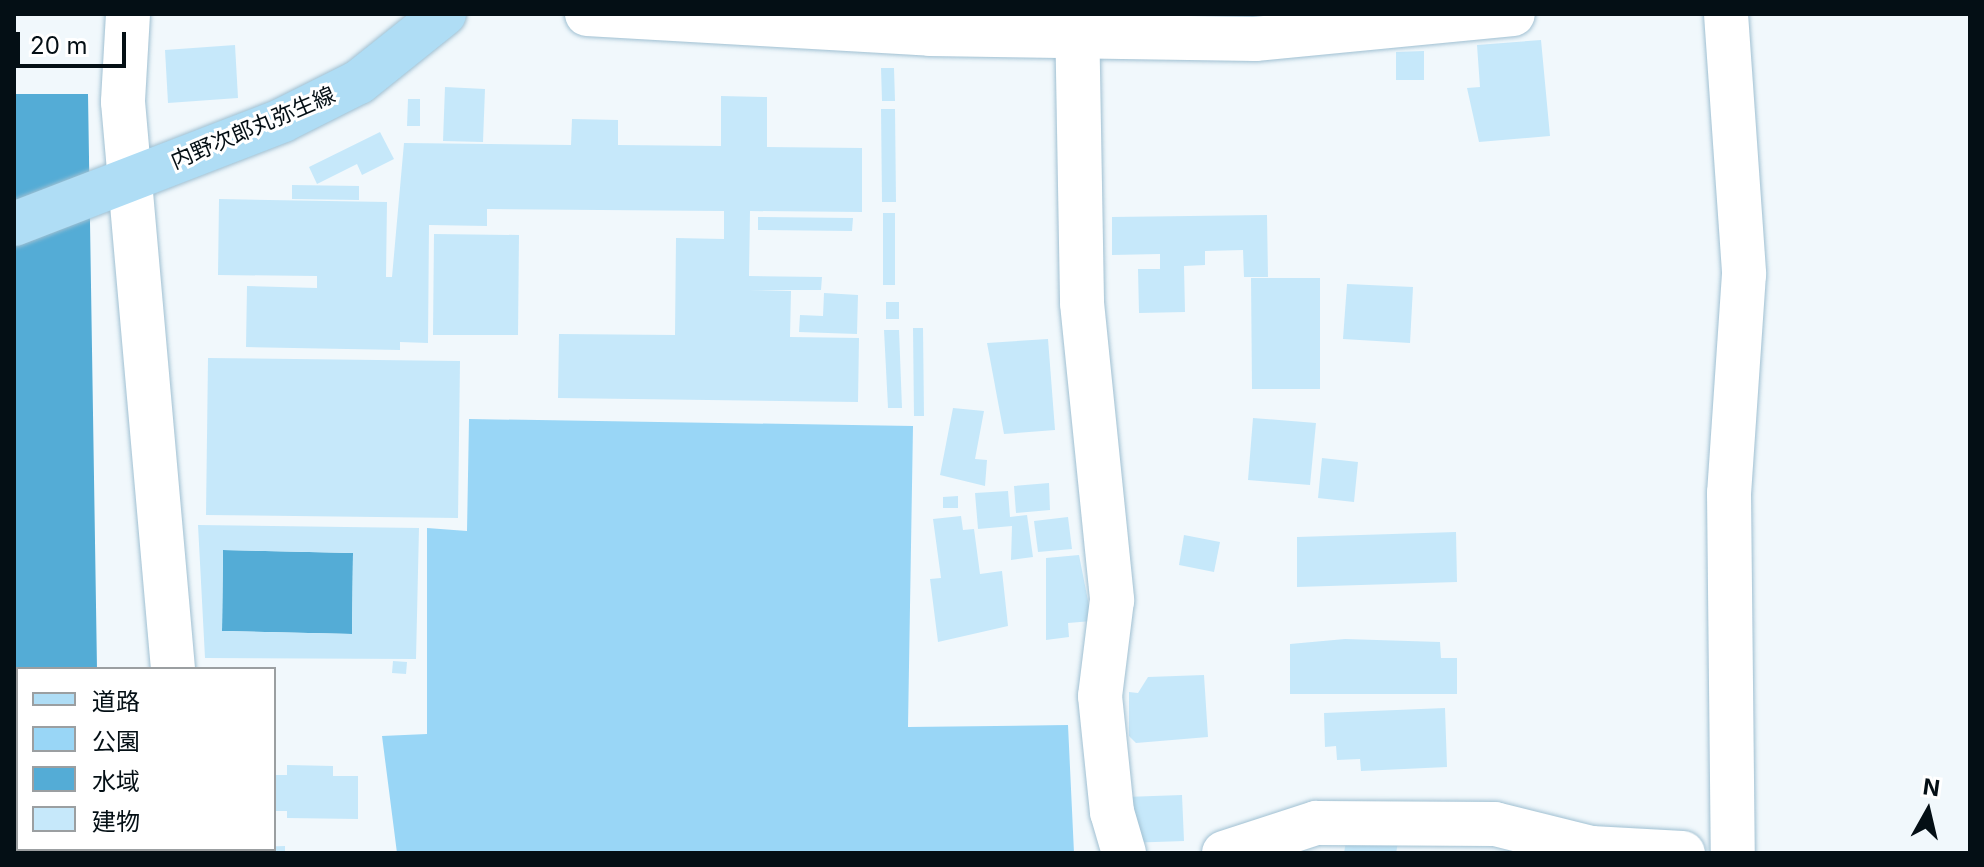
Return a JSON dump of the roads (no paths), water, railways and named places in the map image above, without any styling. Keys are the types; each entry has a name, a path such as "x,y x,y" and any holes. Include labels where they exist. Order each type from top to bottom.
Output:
{"main road":[{"name":"内野次郎丸弥生線","path":"14,224 134,175 271,125 359,82 444,14"}],"street":[{"path":"128,14 123,102 134,175 173,667"},
{"path":"587,14 1076,26 1255,39 1513,14"},
{"path":"1726,14 1744,274 1729,493 1733,853"},
{"path":"1076,26 1082,303 1112,600 1100,696 1112,812 1124,853"},
{"path":"1224,853 1316,823 1495,824 1591,848 1683,853"}],"water":[{"path":"14,94 88,94 97,667 16,667 16,851 105,853 14,853"},
{"path":"223,550 353,553 352,634 222,631"}]}
